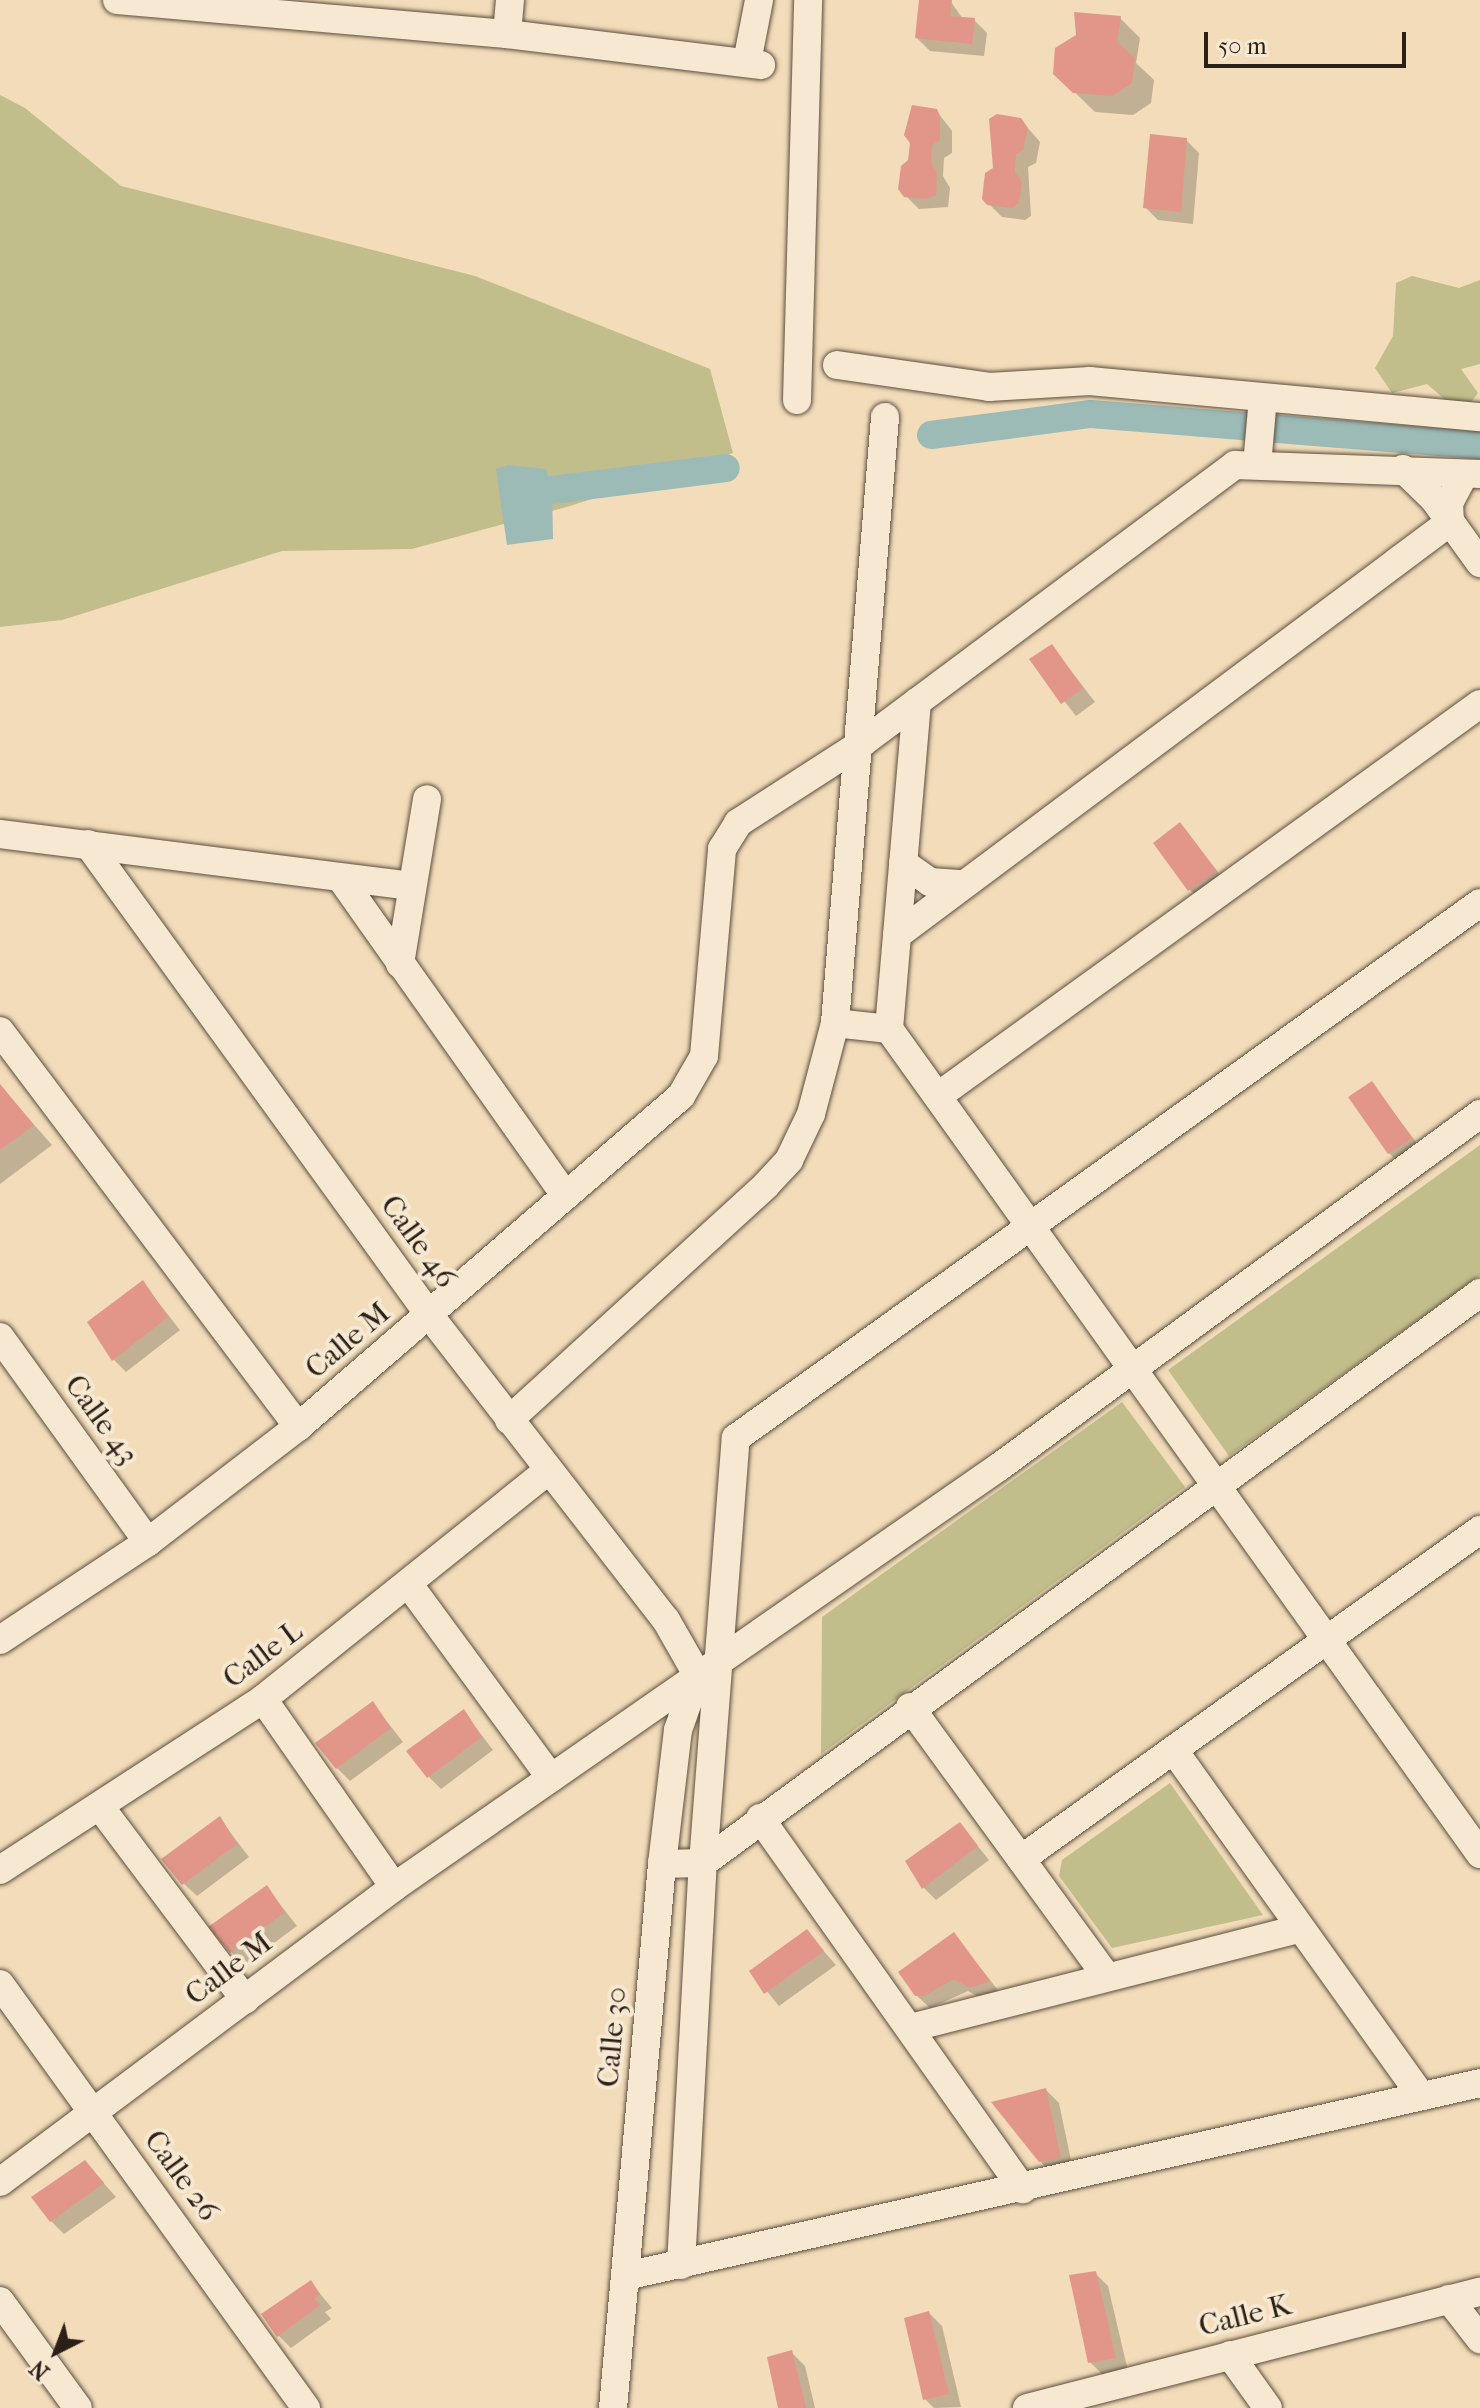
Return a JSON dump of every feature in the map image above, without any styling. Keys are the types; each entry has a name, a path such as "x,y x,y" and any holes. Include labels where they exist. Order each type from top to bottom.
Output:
{"street":[{"path":"117,0 507,34 754,64 759,0"},
{"path":"507,34 510,0"},
{"path":"797,400 808,0"},
{"path":"837,365 989,387 1090,381 1260,432 1403,469 1472,474"},
{"path":"509,1420 789,1160 829,1062 862,743 885,417"},
{"path":"862,743 1235,465 1260,432 1480,417"},
{"path":"1403,469 1450,522 1480,563"},
{"path":"1450,522 1449,503 1472,474"},
{"path":"897,935 1450,522"},
{"path":"917,702 889,1029 1030,1229 1218,1484 1480,1854"},
{"path":"938,1096 1480,704"},
{"name":"Calle M","path":"0,1640 148,1542 298,1427 681,1096 704,1056 728,834 862,743"},
{"path":"400,964 427,799"},
{"path":"0,834 342,880 412,886"},
{"name":"Calle 46","path":"88,844 430,1316 548,1471 666,1620 709,1669"},
{"path":"903,863 930,882 962,884"},
{"path":"342,880 566,1196"},
{"path":"681,2265 703,1863 709,1669 736,1438 1480,903"},
{"path":"835,1023 889,1029"},
{"path":"0,1031 298,1427"},
{"name":"Calle M","path":"0,2182 95,2114 394,1887 709,1669 1133,1368 1480,1114"},
{"path":"662,1864 703,1863 910,1707 1480,1293"},
{"name":"Calle 43","path":"0,1337 148,1542"},
{"name":"Calle L","path":"0,1870 101,1808 263,1699 410,1586 548,1471"},
{"path":"1021,1859 1175,1752 1480,1530"},
{"path":"410,1586 551,1778"},
{"name":"Calle 30","path":"613,2408 662,1864 678,1730 709,1669"},
{"path":"263,1699 394,1887"},
{"path":"910,1707 1106,1976"},
{"path":"1175,1752 1297,1929 1421,2096"},
{"path":"101,1808 245,2000"},
{"path":"760,1818 1023,2189"},
{"path":"910,2028 1297,1929"},
{"name":"Calle 26","path":"0,1984 306,2408"},
{"path":"626,2276 1023,2189 1480,2083"},
{"name":"Calle K","path":"1027,2408 1480,2292"},
{"path":"1449,2299 1480,2339"},
{"path":"0,2301 78,2408"},
{"path":"1230,2355 1268,2408"}],"shaded area":[{"path":"0,95 25,108 121,186 475,276 710,369 733,453 570,506 412,549 282,551 62,620 0,627"},
{"path":"1412,276 1459,288 1480,280 1480,364 1461,369 1478,393 1462,414 1427,384 1392,393 1375,368 1393,336 1396,283"},
{"path":"1480,1145 1480,1275 1229,1456 1168,1370"},
{"path":"1122,1402 1185,1487 821,1754 822,1617"},
{"path":"1170,1783 1263,1915 1112,1948 1059,1876 1062,1860"}],"water":[{"path":"508,465 546,469 552,490 553,539 507,545 496,469"}],"building":[{"path":"919,0 952,0 950,16 975,18 972,44 915,38"},
{"path":"1074,12 1121,16 1117,42 1135,58 1132,83 1113,96 1073,93 1053,74 1055,48 1076,35"},
{"path":"912,105 937,109 940,116 940,140 932,145 931,162 937,173 936,195 926,199 904,197 898,189 901,166 908,160 910,143 904,135"},
{"path":"997,114 1021,118 1028,128 1023,150 1016,154 1015,172 1022,182 1019,203 1012,208 987,205 982,199 985,173 993,168 989,119"},
{"path":"1150,134 1187,138 1181,212 1143,208"},
{"path":"1052,644 1083,688 1061,704 1029,659"},
{"path":"1180,822 1217,871 1188,891 1153,843"},
{"path":"1372,1081 1412,1138 1388,1154 1348,1097"},
{"path":"0,1084 34,1125 0,1150"},
{"path":"143,1280 168,1317 112,1361 87,1322"},
{"path":"373,1701 391,1728 336,1769 315,1743"},
{"path":"464,1709 482,1737 427,1778 406,1751"},
{"path":"220,1816 237,1844 182,1885 161,1859"},
{"path":"960,1822 978,1846 922,1889 905,1861"},
{"path":"267,1885 285,1912 230,1953 208,1927"},
{"path":"807,1929 824,1951 764,1994 749,1971"},
{"path":"954,1932 990,1981 970,1988 954,1979 924,1996 915,1996 898,1972"},
{"path":"1046,2088 1061,2158 1039,2162 991,2102"},
{"path":"85,2160 104,2183 50,2222 31,2197"},
{"path":"1096,2271 1116,2358 1088,2363 1069,2275"},
{"path":"311,2280 320,2294 314,2298 320,2305 277,2337 261,2314"},
{"path":"929,2311 949,2394 923,2400 904,2318"},
{"path":"792,2350 806,2408 778,2408 767,2357"}],"waterway":[{"path":"931,435 1091,414 1480,445"},
{"path":"552,490 726,468"}]}
